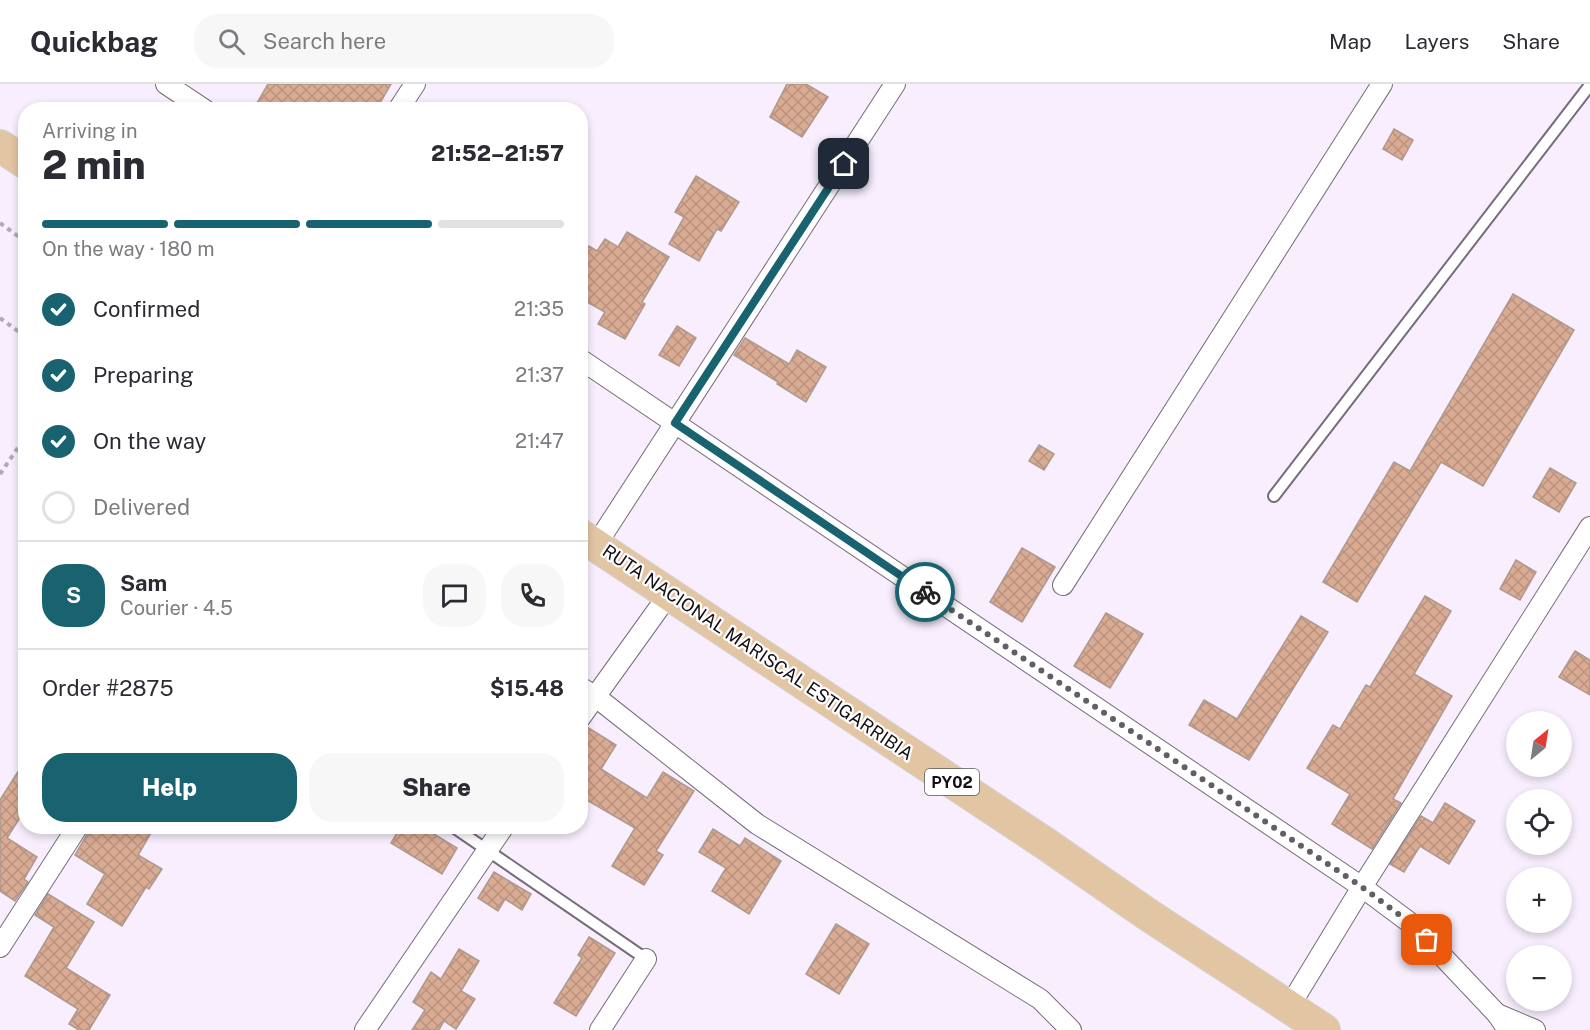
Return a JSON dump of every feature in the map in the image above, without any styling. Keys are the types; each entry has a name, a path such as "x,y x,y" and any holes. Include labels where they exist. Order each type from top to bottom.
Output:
{"main road":[{"path":"0,146 18,158"},
{"name":"RUTA NACIONAL MARISCAL ESTIGARRIBIA","path":"588,540 1323,1030"}],"street":[{"path":"166,84 193,102"},
{"path":"403,102 415,84"},
{"path":"588,540 675,423 896,84"},
{"path":"1064,585 1382,84"},
{"path":"588,364 1362,887 1413,925 1503,1022 1535,1030"},
{"path":"1288,1007 1590,527"},
{"path":"669,594 588,692 757,824 1040,999 1071,1030"},
{"path":"0,947 73,834"},
{"path":"366,1030 498,834"},
{"path":"600,1030 646,959"}],"lane":[{"path":"1274,496 1590,85"},
{"path":"464,834 646,959"}],"path":[{"path":"0,223 18,236"},
{"path":"0,318 18,331"},
{"path":"0,474 18,448"}],"building":[{"path":"268,84 391,84 381,102 258,102"},
{"path":"787,84 806,84 828,97 802,137 770,117"},
{"path":"1394,129 1413,140 1402,160 1383,149"},
{"path":"696,176 739,202 721,231 717,229 699,261 669,244 684,217 675,212"},
{"path":"627,232 669,257 642,302 645,304 625,339 598,324 605,312 588,302 588,247 597,251 605,239 618,247"},
{"path":"1513,294 1574,330 1483,486 1441,462 1357,602 1323,582 1394,462 1410,471"},
{"path":"677,326 696,338 679,366 659,355"},
{"path":"745,338 789,364 797,350 826,367 806,402 734,355"},
{"path":"1039,445 1054,454 1044,470 1029,461"},
{"path":"1550,468 1576,483 1559,512 1533,497"},
{"path":"1022,548 1055,567 1022,622 990,602"},
{"path":"1516,560 1536,572 1520,600 1500,589"},
{"path":"1425,596 1451,611 1414,674 1452,696 1393,799 1401,803 1372,849 1332,824 1350,794 1307,768 1333,725 1340,729 1366,685 1370,687"},
{"path":"1106,613 1143,634 1110,688 1074,666"},
{"path":"1301,616 1328,632 1249,760 1189,725 1204,700 1237,719"},
{"path":"1575,651 1590,660 1590,695 1559,677"},
{"path":"588,728 616,745 601,769 647,798 663,772 694,791 656,851 663,855 644,885 612,866 635,828 588,801"},
{"path":"18,772 18,821 7,838 37,857 24,879 28,882 15,901 0,891 0,800"},
{"path":"1445,803 1475,821 1449,864 1420,846 1404,872 1390,864 1421,816 1433,823"},
{"path":"713,829 740,846 745,838 781,861 749,914 712,891 726,868 699,852"},
{"path":"87,834 150,834 138,855 162,869 149,889 146,887 122,926 87,904 105,874 75,855"},
{"path":"396,834 434,834 457,848 442,874 391,843"},
{"path":"494,872 531,894 522,910 505,899 498,911 478,898"},
{"path":"48,894 94,922 66,968 110,995 89,1030 79,1030 69,1024 78,1009 25,976 54,927 35,915"},
{"path":"836,924 869,944 839,994 806,974"},
{"path":"589,937 615,953 576,1016 554,1003 582,958 578,955"},
{"path":"459,949 479,961 461,991 475,999 456,1029 444,1021 439,1030 412,1030 425,1010 413,1002 431,972 441,979"}],"way so far":[{"path":"925,592 1362,887 1413,925 1427,940"}],"route":[{"path":"844,164 675,423 925,592"}]}
